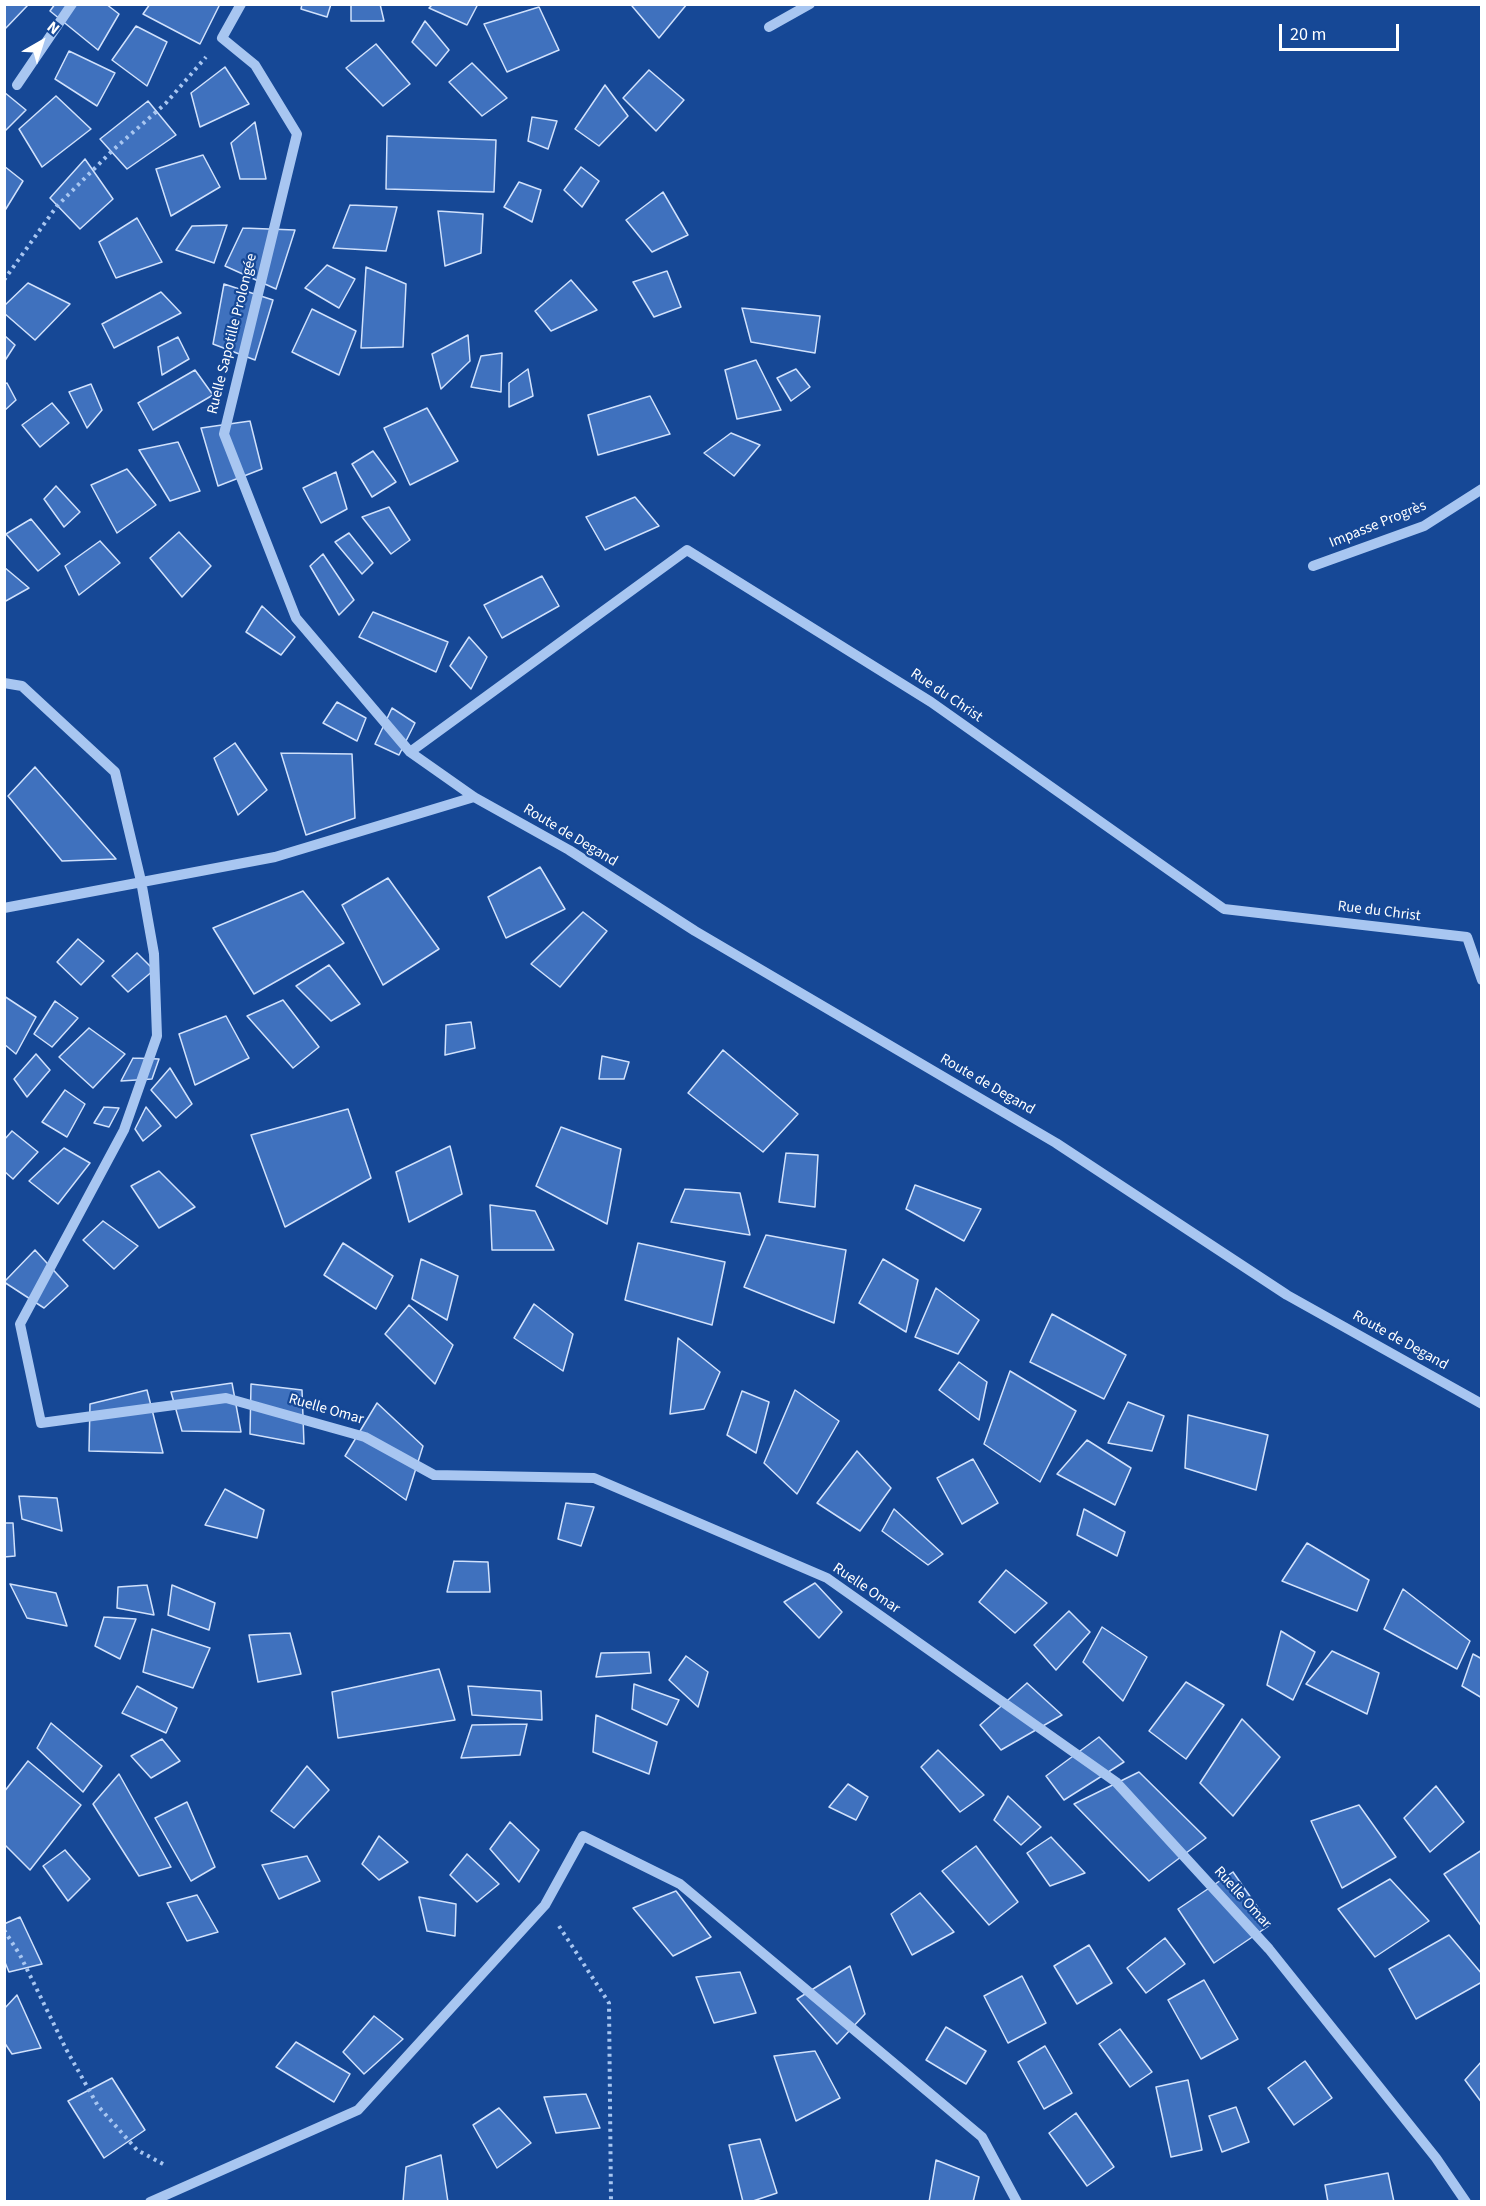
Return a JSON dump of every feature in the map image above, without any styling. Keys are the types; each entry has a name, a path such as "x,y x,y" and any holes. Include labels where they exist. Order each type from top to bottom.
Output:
{"street":[{"path":"17,85 72,4"},
{"path":"222,38 241,4"},
{"path":"769,27 810,4"},
{"name":"Ruelle Sapotille Prolongée","path":"222,38 255,65 297,134 224,434 296,618 410,752 474,797"},
{"name":"Impasse Progrès","path":"1313,566 1424,526 1482,489"},
{"name":"Rue du Christ","path":"410,752 687,550 931,702 1224,909 1467,937 1482,980"},
{"path":"4,683 22,686 115,772 141,881"},
{"path":"4,908 275,857 474,797"},
{"name":"Route de Degand","path":"474,797 568,850 695,931 1056,1143 1287,1295 1482,1404"},
{"name":"Ruelle Omar","path":"141,881 154,954 157,1036 124,1130 20,1324 40,1423 226,1398 366,1437 434,1475 594,1478 827,1578 1116,1782 1269,1949 1436,2158 1466,2202"},
{"path":"150,2202 358,2110 544,1905 583,1836 680,1884 982,2137 1017,2202"}],"path":[{"path":"4,280 57,206 112,151 166,104 222,38"},
{"path":"544,1905 609,2003 611,2202"},
{"path":"4,1930 20,1955 66,2049 98,2106 137,2150 196,2182"}],"building":[{"path":"4,4 28,5 4,30"},
{"path":"55,4 106,4 119,14 98,50 50,11"},
{"path":"150,4 220,4 200,44 143,14"},
{"path":"302,4 331,4 327,17 301,9"},
{"path":"351,4 380,4 384,21 351,21"},
{"path":"433,4 478,4 467,25 429,8"},
{"path":"634,4 687,4 659,38 632,6"},
{"path":"539,7 559,50 507,72 484,24"},
{"path":"425,21 449,50 436,66 412,42"},
{"path":"136,26 167,42 147,86 112,60"},
{"path":"376,44 410,84 383,106 346,68"},
{"path":"69,51 115,73 97,106 55,79"},
{"path":"472,63 507,98 482,116 449,82"},
{"path":"225,67 249,104 200,127 191,93"},
{"path":"649,70 684,100 656,131 623,98"},
{"path":"605,85 628,116 599,146 575,129"},
{"path":"4,92 26,110 4,132"},
{"path":"56,96 91,129 42,167 19,129"},
{"path":"148,101 176,135 127,169 100,139"},
{"path":"532,117 557,121 548,149 528,141"},
{"path":"255,122 266,179 240,179 231,143"},
{"path":"387,136 496,140 494,192 386,189"},
{"path":"203,155 220,187 171,216 156,169"},
{"path":"85,159 113,199 80,229 50,198"},
{"path":"4,166 23,181 4,212"},
{"path":"581,167 599,181 582,207 564,190"},
{"path":"519,182 541,190 532,222 504,207"},
{"path":"663,192 688,235 652,252 626,220"},
{"path":"350,205 397,207 386,251 333,248"},
{"path":"438,211 483,214 481,253 445,266"},
{"path":"137,218 162,262 116,278 99,242"},
{"path":"227,225 214,263 176,250 192,226"},
{"path":"243,228 295,230 276,289 225,266"},
{"path":"327,265 355,279 339,308 305,288"},
{"path":"366,267 406,284 403,347 361,348"},
{"path":"667,271 681,307 654,317 633,282"},
{"path":"571,280 597,310 551,331 535,311"},
{"path":"28,283 70,304 35,340 4,313 4,306"},
{"path":"224,284 273,300 255,360 213,344"},
{"path":"161,292 181,313 114,348 102,324"},
{"path":"742,308 820,316 815,353 751,342"},
{"path":"312,309 356,331 339,375 292,352"},
{"path":"4,335 15,345 4,362"},
{"path":"468,335 470,361 441,389 432,354"},
{"path":"178,337 189,359 162,375 158,347"},
{"path":"502,353 501,392 471,387 481,356"},
{"path":"756,360 781,410 737,419 725,370"},
{"path":"528,369 533,396 509,407 509,383"},
{"path":"796,369 810,387 791,401 777,378"},
{"path":"195,370 213,395 153,430 138,403"},
{"path":"7,383 16,400 4,411 4,384"},
{"path":"91,384 102,410 87,428 69,392"},
{"path":"650,396 670,434 598,455 588,415"},
{"path":"52,403 69,423 40,447 22,425"},
{"path":"427,408 458,461 410,485 384,428"},
{"path":"250,421 262,469 218,486 201,428"},
{"path":"731,433 760,445 734,476 704,453"},
{"path":"178,442 200,491 170,501 139,450"},
{"path":"373,451 396,482 372,497 352,464"},
{"path":"127,469 156,505 117,533 91,485"},
{"path":"336,472 347,509 321,523 303,488"},
{"path":"56,486 80,512 64,527 44,499"},
{"path":"635,497 659,526 605,550 586,517"},
{"path":"389,507 410,540 391,554 362,517"},
{"path":"31,519 60,554 38,571 6,534"},
{"path":"179,532 211,566 182,597 150,558"},
{"path":"349,533 373,563 362,574 335,542"},
{"path":"100,541 120,563 79,595 65,566"},
{"path":"323,554 354,600 339,615 310,566"},
{"path":"4,567 29,588 4,602"},
{"path":"542,576 559,606 502,638 484,605"},
{"path":"262,606 295,637 281,655 246,632"},
{"path":"373,612 448,642 436,672 359,637"},
{"path":"469,637 487,657 471,689 450,666"},
{"path":"337,702 366,718 357,741 323,723"},
{"path":"392,708 415,723 399,755 375,744"},
{"path":"235,743 267,790 238,815 214,758"},
{"path":"281,753 352,754 355,818 306,835"},
{"path":"35,767 116,859 62,861 8,796"},
{"path":"540,867 565,909 506,938 488,897"},
{"path":"388,878 439,949 383,985 342,905"},
{"path":"303,891 344,943 254,994 213,928"},
{"path":"583,912 607,931 560,987 531,964"},
{"path":"78,939 104,961 81,985 57,962"},
{"path":"137,953 154,970 128,992 112,976"},
{"path":"329,965 360,1004 331,1021 296,986"},
{"path":"4,996 36,1017 16,1054 4,1044"},
{"path":"283,1000 319,1047 293,1068 247,1016"},
{"path":"55,1001 78,1018 52,1047 34,1034"},
{"path":"226,1016 249,1058 195,1085 179,1034"},
{"path":"471,1022 475,1048 445,1055 446,1025"},
{"path":"89,1028 125,1054 93,1088 59,1057"},
{"path":"723,1050 798,1114 763,1152 688,1093"},
{"path":"36,1054 50,1070 27,1097 14,1079"},
{"path":"602,1056 629,1062 624,1079 599,1079"},
{"path":"133,1058 159,1059 152,1079 121,1081"},
{"path":"170,1068 192,1104 176,1118 151,1090"},
{"path":"65,1090 85,1104 67,1137 42,1122"},
{"path":"104,1107 119,1108 109,1127 94,1123"},
{"path":"146,1107 161,1126 143,1141 135,1129"},
{"path":"348,1109 371,1178 285,1227 251,1135"},
{"path":"561,1127 621,1149 607,1224 536,1186"},
{"path":"12,1131 38,1152 13,1179 4,1171 4,1140"},
{"path":"450,1146 462,1194 409,1222 396,1172"},
{"path":"64,1148 90,1163 58,1204 29,1181"},
{"path":"786,1153 818,1155 815,1207 779,1202"},
{"path":"159,1171 195,1207 159,1228 131,1186"},
{"path":"915,1185 981,1209 964,1241 906,1209"},
{"path":"685,1189 740,1193 750,1235 671,1222"},
{"path":"490,1205 535,1211 554,1250 492,1250"},
{"path":"103,1221 138,1246 114,1269 83,1240"},
{"path":"766,1235 846,1250 834,1323 744,1287"},
{"path":"343,1243 393,1276 376,1309 324,1275"},
{"path":"638,1243 725,1262 712,1325 625,1300"},
{"path":"35,1250 68,1286 44,1308 4,1282"},
{"path":"421,1259 458,1276 447,1320 412,1299"},
{"path":"883,1259 918,1280 906,1332 859,1303"},
{"path":"936,1288 979,1320 958,1354 915,1337"},
{"path":"534,1304 573,1334 563,1371 514,1338"},
{"path":"409,1305 453,1345 435,1384 385,1334"},
{"path":"1052,1314 1126,1355 1104,1399 1030,1362"},
{"path":"678,1338 720,1372 704,1409 670,1414"},
{"path":"959,1362 987,1382 979,1420 939,1390"},
{"path":"1010,1371 1076,1411 1040,1482 984,1444"},
{"path":"232,1383 241,1432 182,1431 171,1392"},
{"path":"251,1384 302,1390 304,1444 250,1434"},
{"path":"147,1390 163,1453 89,1451 90,1404"},
{"path":"795,1390 839,1421 797,1494 764,1463"},
{"path":"742,1391 769,1402 756,1453 727,1435"},
{"path":"1128,1402 1164,1416 1152,1451 1108,1443"},
{"path":"377,1403 423,1446 406,1500 345,1456"},
{"path":"1188,1415 1268,1435 1256,1490 1185,1468"},
{"path":"1087,1440 1131,1468 1115,1505 1057,1474"},
{"path":"857,1451 891,1488 860,1531 817,1503"},
{"path":"973,1459 998,1503 962,1524 937,1478"},
{"path":"225,1489 264,1510 257,1538 205,1525"},
{"path":"19,1496 57,1498 62,1531 22,1519"},
{"path":"566,1503 594,1507 581,1546 558,1539"},
{"path":"894,1509 943,1554 928,1565 882,1531"},
{"path":"1084,1509 1125,1532 1117,1556 1077,1535"},
{"path":"4,1523 13,1523 15,1556 4,1557"},
{"path":"1307,1543 1369,1580 1357,1611 1282,1581"},
{"path":"454,1561 488,1562 490,1592 447,1592"},
{"path":"1006,1570 1047,1603 1015,1633 979,1602"},
{"path":"815,1583 842,1612 819,1638 784,1602"},
{"path":"10,1584 56,1593 67,1626 27,1618"},
{"path":"147,1585 154,1615 117,1608 118,1587"},
{"path":"172,1585 215,1603 209,1630 168,1615"},
{"path":"1403,1589 1470,1641 1457,1669 1384,1629"},
{"path":"1069,1611 1090,1632 1056,1670 1034,1645"},
{"path":"104,1617 136,1619 120,1659 95,1646"},
{"path":"1102,1627 1147,1657 1123,1701 1083,1662"},
{"path":"152,1629 210,1648 193,1688 143,1672"},
{"path":"1281,1631 1315,1652 1293,1700 1267,1685"},
{"path":"290,1633 301,1674 258,1682 249,1635"},
{"path":"1332,1651 1379,1673 1367,1714 1306,1684"},
{"path":"649,1652 651,1673 596,1677 601,1653"},
{"path":"1473,1654 1482,1659 1482,1698 1462,1686"},
{"path":"686,1656 708,1672 698,1707 669,1680"},
{"path":"439,1669 455,1720 338,1738 332,1692"},
{"path":"1186,1682 1224,1705 1186,1759 1149,1731"},
{"path":"1027,1683 1062,1715 1001,1750 980,1725"},
{"path":"634,1684 679,1700 667,1725 632,1709"},
{"path":"137,1686 177,1708 166,1733 122,1713"},
{"path":"468,1686 541,1691 542,1720 472,1715"},
{"path":"596,1715 657,1742 649,1774 593,1752"},
{"path":"1242,1719 1280,1757 1233,1816 1200,1783"},
{"path":"51,1723 102,1766 83,1792 37,1748"},
{"path":"527,1724 520,1755 461,1758 472,1725"},
{"path":"1099,1737 1124,1762 1064,1800 1046,1776"},
{"path":"162,1739 180,1761 151,1778 131,1756"},
{"path":"938,1750 984,1795 960,1812 921,1767"},
{"path":"28,1761 81,1805 30,1870 4,1844 4,1792"},
{"path":"307,1766 329,1790 294,1828 271,1811"},
{"path":"1139,1772 1206,1838 1149,1881 1074,1804"},
{"path":"119,1774 171,1867 139,1876 93,1804"},
{"path":"848,1784 868,1797 856,1820 829,1807"},
{"path":"1436,1786 1464,1822 1430,1852 1404,1818"},
{"path":"1008,1796 1041,1827 1021,1845 994,1820"},
{"path":"187,1802 215,1867 191,1881 155,1818"},
{"path":"1359,1805 1396,1857 1342,1888 1311,1821"},
{"path":"510,1822 539,1850 519,1882 490,1849"},
{"path":"379,1836 408,1862 379,1880 362,1864"},
{"path":"1051,1837 1085,1873 1050,1886 1027,1853"},
{"path":"976,1846 1018,1902 989,1925 942,1871"},
{"path":"65,1850 90,1879 68,1901 43,1866"},
{"path":"1482,1850 1482,1927 1444,1874"},
{"path":"467,1854 499,1884 477,1902 450,1875"},
{"path":"307,1856 320,1881 279,1899 262,1865"},
{"path":"1233,1872 1270,1925 1214,1963 1178,1909"},
{"path":"1390,1879 1429,1921 1375,1957 1338,1909"},
{"path":"676,1891 711,1937 673,1956 633,1908"},
{"path":"920,1893 954,1932 912,1955 891,1914"},
{"path":"197,1895 218,1932 187,1941 167,1903"},
{"path":"419,1897 456,1904 455,1936 427,1931"},
{"path":"20,1917 42,1964 9,1972 4,1960 4,1924"},
{"path":"1449,1935 1482,1974 1482,1982 1416,2019 1389,1969"},
{"path":"1165,1938 1185,1964 1146,1993 1127,1968"},
{"path":"1089,1945 1112,1983 1077,2004 1054,1966"},
{"path":"850,1966 865,2014 837,2044 797,1999"},
{"path":"740,1972 756,2013 714,2023 696,1977"},
{"path":"1022,1976 1046,2023 1008,2043 984,1996"},
{"path":"1204,1980 1238,2039 1201,2059 1168,2000"},
{"path":"17,1995 41,2048 12,2054 4,2042 4,2009"},
{"path":"374,2016 403,2039 364,2074 343,2052"},
{"path":"946,2027 986,2051 966,2084 926,2060"},
{"path":"1120,2029 1152,2072 1130,2087 1099,2044"},
{"path":"296,2042 350,2074 334,2102 276,2067"},
{"path":"1045,2046 1072,2093 1044,2109 1018,2062"},
{"path":"815,2051 840,2098 796,2121 774,2056"},
{"path":"1305,2061 1332,2098 1294,2125 1268,2088"},
{"path":"1482,2061 1482,2103 1465,2080"},
{"path":"112,2078 145,2130 104,2158 68,2101"},
{"path":"1188,2080 1202,2150 1171,2157 1156,2087"},
{"path":"586,2094 600,2128 556,2133 544,2097"},
{"path":"1236,2107 1249,2142 1222,2152 1209,2116"},
{"path":"499,2108 531,2143 497,2168 473,2125"},
{"path":"1076,2113 1114,2167 1087,2186 1049,2133"},
{"path":"760,2139 777,2193 743,2202 729,2145"},
{"path":"441,2155 448,2202 403,2202 406,2167"},
{"path":"936,2160 979,2177 973,2202 929,2202"},
{"path":"1388,2173 1394,2202 1328,2202 1325,2185"}]}
